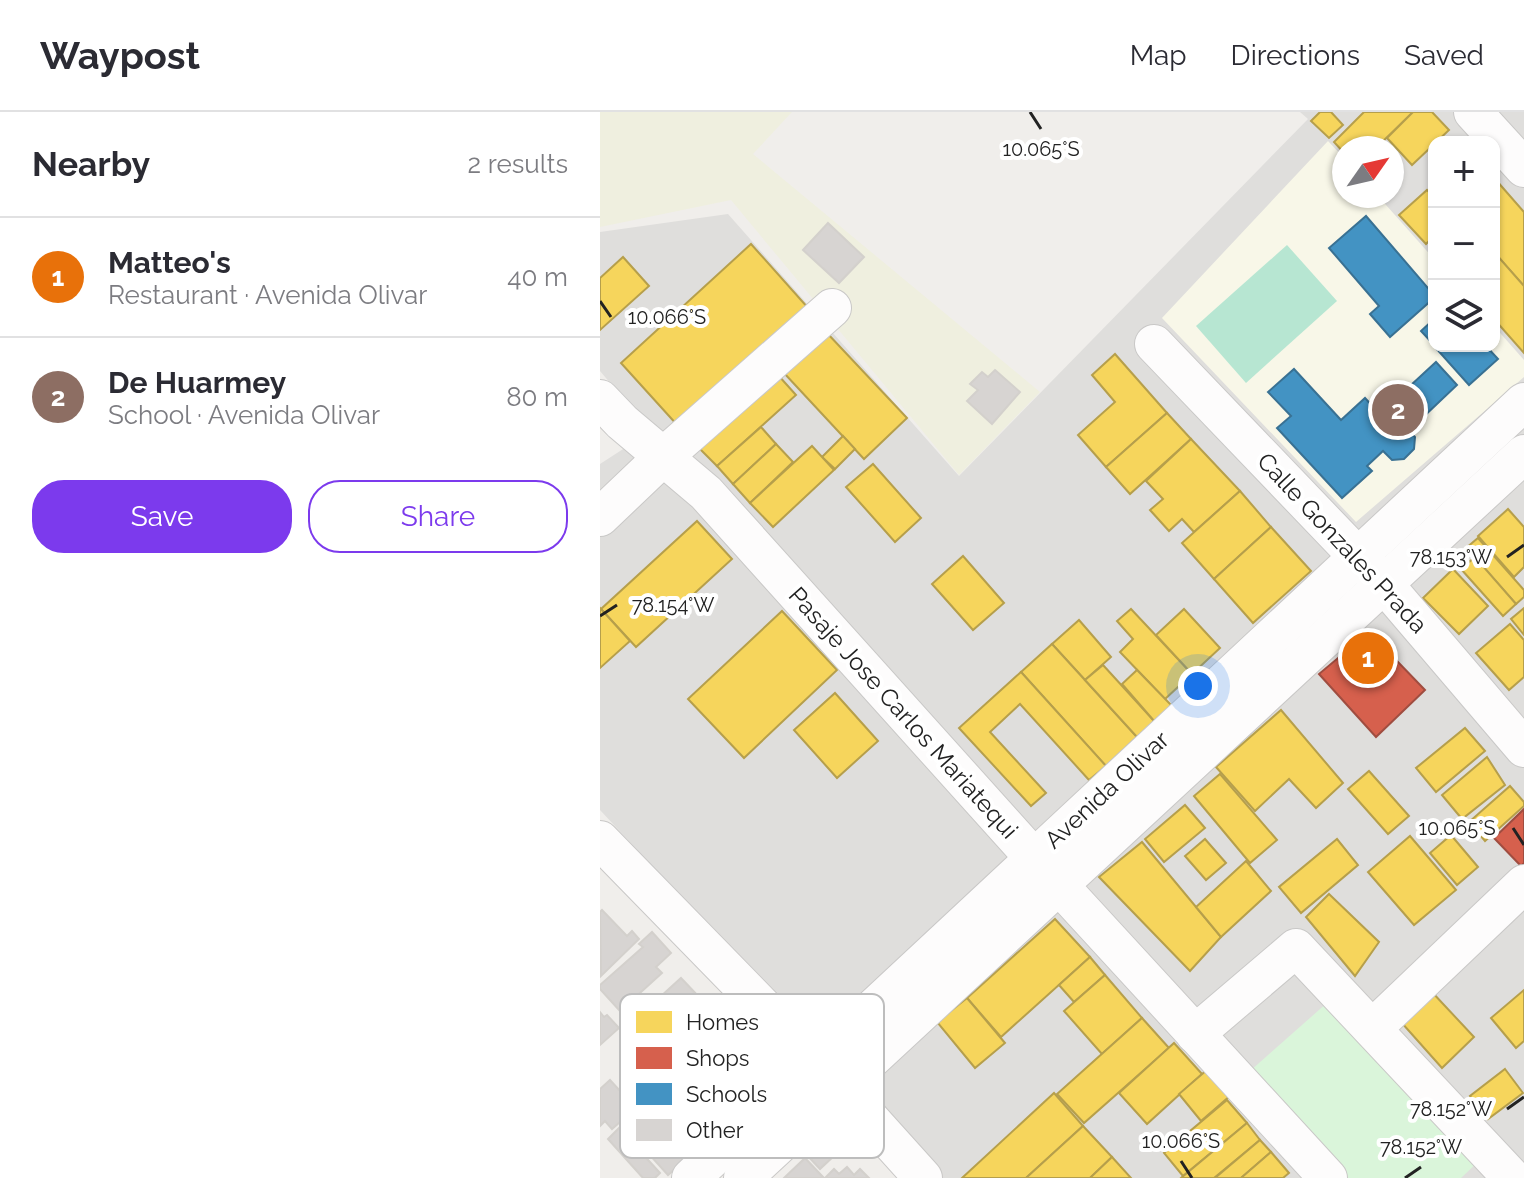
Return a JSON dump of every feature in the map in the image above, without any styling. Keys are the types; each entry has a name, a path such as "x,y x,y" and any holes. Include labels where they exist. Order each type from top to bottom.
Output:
{"street":[{"path":"1487,117 1524,168"},
{"path":"600,517 663,457 832,308"},
{"name":"Calle Gonzales Prada","path":"1154,344 1384,584 1524,748"},
{"name":"Pasaje Jose Carlos Mariatequi","path":"600,399 622,422 706,493 1328,1178"},
{"name":"Avenida Olivar","path":"1047,872 1356,557 1524,402"},
{"name":"Avenida Olivar","path":"884,1024 1047,872 1384,584 1524,454"},
{"path":"600,840 750,994"},
{"path":"1373,1028 1524,884"},
{"path":"1195,1034 1296,948 1373,1028 1501,1174"},
{"path":"884,1135 923,1178"},
{"name":"Avenida Olivar","path":"691,1178 718,1158"},
{"name":"Avenida Olivar","path":"743,1178 760,1158"}],"shaded area":[{"path":"1300,112 1524,112 1524,1178 943,1178 884,1115 884,994 772,994 600,810 600,464 651,431 600,371 600,232 728,214 959,476 1308,119"},
{"path":"1328,141 1332,145 1332,208 1389,208 1428,252 1428,352 1500,352 1500,333 1524,360 1524,377 1356,522 1162,318"}],"green space":[{"path":"600,112 792,112 753,154 1040,392 959,475 731,200 600,227"},
{"path":"1287,245 1337,301 1246,383 1196,326"},
{"path":"1328,1002 1479,1161 1461,1178 1348,1178 1250,1071"}],"building: Homes":[{"path":"1320,112 1331,112 1343,125 1329,138 1311,121"},
{"path":"1364,112 1413,112 1388,136 1340,136"},
{"path":"1413,112 1432,112 1449,130 1443,136 1428,136 1428,150 1412,165 1404,156 1404,136 1389,136"},
{"path":"1500,185 1524,212 1524,286 1500,259"},
{"path":"1428,191 1426,244 1399,215"},
{"path":"751,244 809,309 679,427 621,363"},
{"path":"623,257 649,286 600,330 600,278"},
{"path":"1500,259 1524,286 1524,353 1500,326"},
{"path":"827,333 907,418 864,459 784,373"},
{"path":"1115,354 1167,413 1106,467 1078,435 1115,402 1092,375"},
{"path":"778,375 796,395 717,466 699,448"},
{"path":"1167,413 1191,439 1130,494 1106,467"},
{"path":"761,427 776,444 733,484 717,466"},
{"path":"843,436 855,449 835,469 822,457"},
{"path":"1191,439 1240,491 1194,532 1182,519 1169,531 1150,510 1163,499 1146,481"},
{"path":"776,444 793,462 750,503 733,484"},
{"path":"812,446 834,470 773,527 750,503"},
{"path":"873,464 921,518 895,542 846,487"},
{"path":"1240,491 1271,527 1214,579 1182,543"},
{"path":"1508,509 1524,527 1524,567 1514,577 1478,536"},
{"path":"697,521 732,559 636,647 601,609"},
{"path":"1271,527 1311,571 1253,623 1214,579"},
{"path":"1478,538 1524,590 1524,597 1516,604 1466,548"},
{"path":"963,556 1004,603 973,630 932,584"},
{"path":"1475,557 1516,604 1503,616 1461,569"},
{"path":"1453,569 1488,606 1459,634 1423,598"},
{"path":"600,608 630,641 600,668"},
{"path":"1524,608 1524,635 1511,619"},
{"path":"1131,609 1192,674 1165,699 1120,652 1133,639 1117,621"},
{"path":"1184,609 1220,648 1192,674 1156,635"},
{"path":"782,611 837,670 744,758 688,699"},
{"path":"1079,620 1111,657 1085,680 1052,644"},
{"path":"1510,624 1524,640 1524,677 1509,690 1476,653"},
{"path":"1052,644 1137,737 1106,766 1021,672"},
{"path":"1103,665 1155,722 1137,737 1085,680"},
{"path":"1137,670 1172,706 1155,722 1122,684"},
{"path":"1021,672 1106,766 1089,780 1020,704 990,732 1046,793 1031,806 959,728"},
{"path":"835,693 878,741 837,778 794,730"},
{"path":"1281,710 1343,783 1316,808 1289,779 1255,811 1216,767"},
{"path":"1465,728 1485,751 1436,792 1416,768"},
{"path":"1487,757 1505,785 1462,819 1442,795"},
{"path":"1369,771 1409,816 1388,834 1348,789"},
{"path":"1220,774 1277,840 1250,863 1194,796"},
{"path":"1510,786 1524,806 1485,841 1469,822"},
{"path":"1185,805 1205,828 1164,862 1145,839"},
{"path":"1451,835 1478,867 1457,885 1430,853"},
{"path":"1410,836 1456,890 1414,925 1368,872"},
{"path":"1205,839 1226,863 1206,880 1185,856"},
{"path":"1337,839 1358,865 1301,913 1279,887"},
{"path":"1142,842 1221,937 1190,971 1099,877"},
{"path":"1246,861 1271,891 1221,937 1196,907"},
{"path":"1329,894 1379,942 1355,976 1306,917"},
{"path":"1055,919 1090,957 1001,1037 967,998"},
{"path":"1090,957 1105,975 1074,1002 1059,985"},
{"path":"1105,975 1142,1018 1102,1054 1064,1011"},
{"path":"1524,990 1524,1041 1516,1048 1491,1018"},
{"path":"1431,991 1474,1037 1442,1068 1401,1022"},
{"path":"967,998 1005,1043 975,1068 937,1022"},
{"path":"1142,1018 1169,1048 1084,1123 1057,1094"},
{"path":"1174,1043 1202,1074 1147,1124 1119,1093"},
{"path":"1208,1069 1231,1095 1201,1121 1179,1094"},
{"path":"1505,1069 1523,1093 1488,1119 1470,1096"},
{"path":"1054,1093 1083,1126 1026,1178 962,1178"},
{"path":"1227,1100 1247,1123 1183,1176 1164,1153"},
{"path":"1247,1123 1260,1140 1214,1178 1181,1178"},
{"path":"1083,1126 1112,1157 1090,1178 1026,1178"},
{"path":"1260,1140 1271,1152 1241,1178 1215,1178"},
{"path":"1271,1152 1289,1173 1283,1178 1241,1178"},
{"path":"1112,1157 1131,1178 1090,1178"}],"building: Shops":[{"path":"1369,632 1425,690 1376,737 1319,674"},
{"path":"1524,809 1524,863 1521,866 1494,838"}],"building: Schools":[{"path":"1366,216 1428,288 1428,303 1390,337 1370,314 1379,306 1329,248"},
{"path":"1428,325 1428,339 1421,331"},
{"path":"1439,352 1492,352 1498,359 1469,385"},
{"path":"1436,362 1457,385 1420,420 1398,397"},
{"path":"1294,369 1341,420 1365,398 1389,424 1404,425 1415,437 1414,449 1404,459 1392,460 1383,451 1367,466 1372,471 1342,498 1277,428 1291,416 1268,392"}],"building: Other":[{"path":"828,223 864,257 839,283 803,250"},
{"path":"995,370 1020,392 992,424 967,401 978,390 970,384 982,372 988,377"},
{"path":"602,910 627,936 632,931 639,939 601,976 600,912"},
{"path":"652,932 671,953 656,967 662,973 639,994 620,994 620,1011 600,989 600,985 643,947 639,944"},
{"path":"681,978 696,994 663,994"},
{"path":"600,1012 619,1028 600,1045"},
{"path":"610,1080 620,1091 620,1122 612,1129 605,1121 600,1126 600,1089"},
{"path":"619,1128 620,1152 608,1139"},
{"path":"625,1158 646,1158 660,1173 655,1178 643,1178"},
{"path":"653,1158 681,1158 684,1161 668,1175"},
{"path":"805,1158 824,1178 784,1178"},
{"path":"810,1158 832,1158 820,1169"},
{"path":"847,1167 854,1175 860,1169 869,1178 825,1178 834,1169 839,1174"}],"place":[{"name":"De Huarmey","path":"1398,410"},
{"name":"Matteo's","path":"1368,658"}]}
